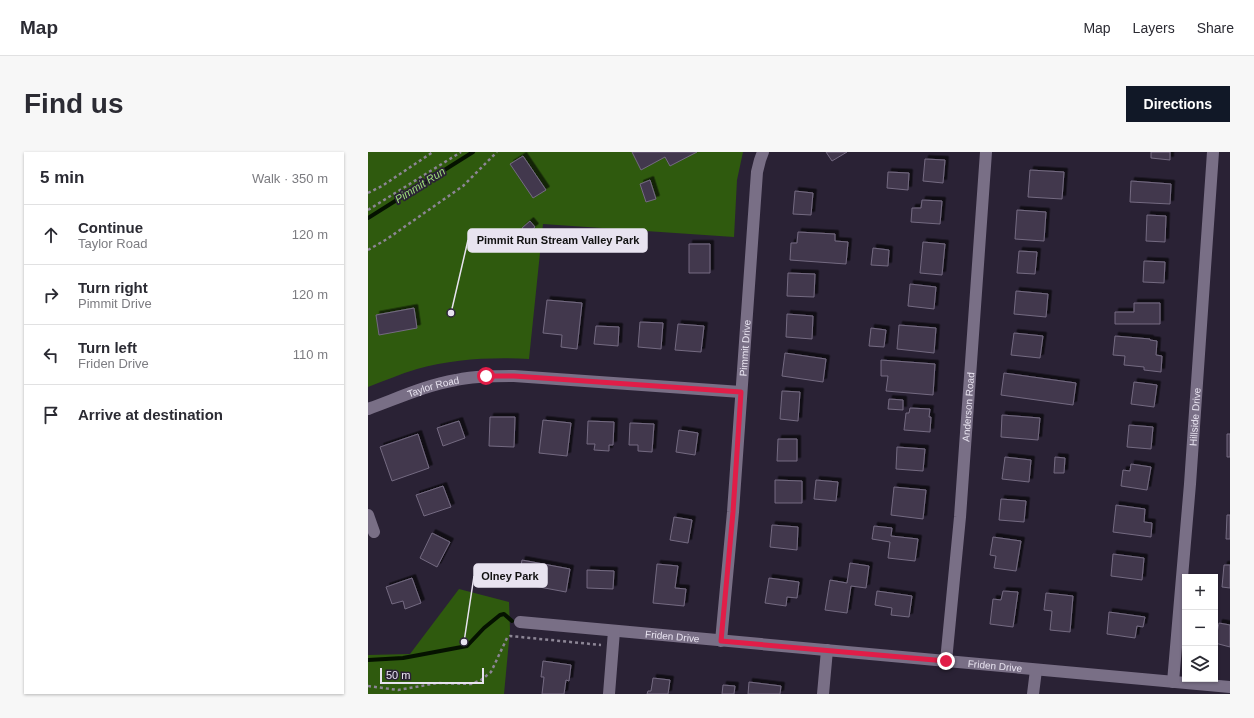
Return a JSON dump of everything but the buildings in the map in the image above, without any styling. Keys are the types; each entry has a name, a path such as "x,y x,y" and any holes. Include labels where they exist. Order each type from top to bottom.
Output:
{"street":[{"name":"Pimmit Drive","path":"721,641 733,512 757,172 764,152"},
{"name":"Anderson Road","path":"946,661 960,517 986,152"},
{"name":"Hillside Drive","path":"1173,682 1190,477 1213,152"},
{"name":"Taylor Road","path":"368,409 455,380 486,376 514,376 741,392"},
{"path":"368,515 374,532"},
{"name":"Friden Drive","path":"520,622 1230,687"},
{"path":"609,694 614,631"},
{"path":"823,694 827,650"},
{"path":"1033,694 1036,670"}],"path":[{"path":"368,193 382,186 433,152"},
{"path":"368,210 461,152"},
{"path":"368,250 387,239 463,186 497,152"},
{"path":"368,686 398,690 438,684 470,684 481,680 492,672 507,638 510,636 613,646"}],"green space":[{"path":"368,152 743,152 737,180 734,237 543,224 529,359 501,358 444,363 398,375 368,387"},
{"path":"459,589 509,602 510,630 504,694 368,694 368,655 410,654"}],"waterway":[{"name":"Pimmit Run","path":"368,218 473,152"},
{"path":"368,660 403,658 467,646 484,628 500,615 504,614 512,621"}],"place":[{"name":"Pimmit Run Stream Valley Park","path":"451,313"},
{"name":"Olney Park","path":"464,642"}],"route":[{"path":"486,376 514,376 741,392 733,512 721,641 946,661"}]}
